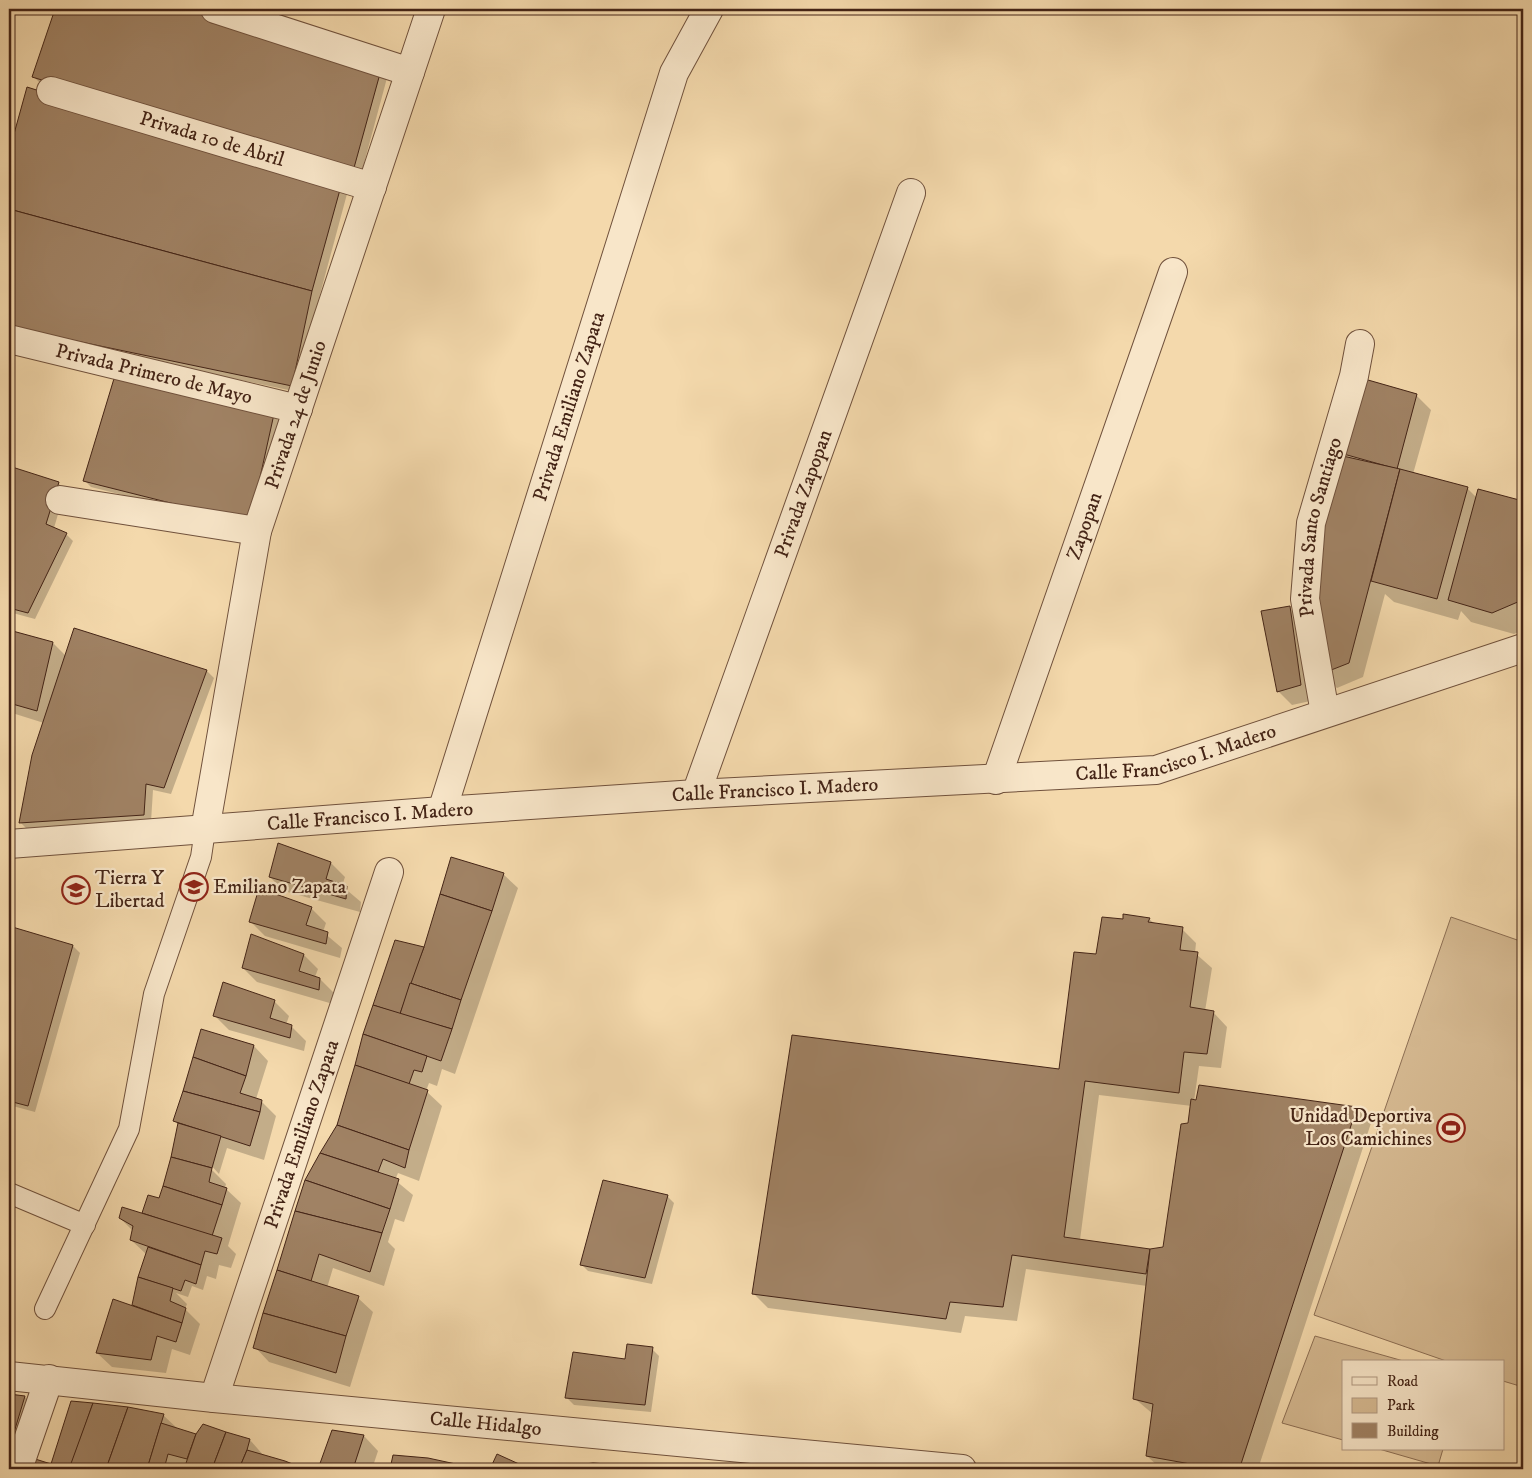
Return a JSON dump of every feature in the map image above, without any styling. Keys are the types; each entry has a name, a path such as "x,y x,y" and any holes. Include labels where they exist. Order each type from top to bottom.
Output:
{"street":[{"path":"215,9 410,72"},
{"name":"Privada 24 de Junio","path":"205,830 257,531 431,9"},
{"name":"Privada Emiliano Zapata","path":"442,811 674,73 709,9"},
{"name":"Privada 10 de Abril","path":"51,91 372,187"},
{"name":"Privada Zapopan","path":"696,794 911,193"},
{"name":"Zapopan","path":"996,780 1173,272"},
{"name":"Privada Primero de Mayo","path":"9,339 298,409"},
{"name":"Privada Santo Santiago","path":"1325,713 1305,599 1311,523 1354,376 1360,344"},
{"path":"60,500 257,531"},
{"name":"Calle Francisco I. Madero","path":"9,844 696,794 996,780 1156,770 1523,648"},
{"name":"Privada Emiliano Zapata","path":"214,1398 388,872"},
{"name":"Calle Hidalgo","path":"9,1376 214,1398 962,1469"},
{"path":"18,1469 49,1379"}],"lane":[{"path":"45,1308 129,1130 154,994 201,857 205,830"},
{"path":"9,1193 85,1225"}],"green space":[{"name":"Unidad Deportiva Los Camichines","path":"1451,917 1523,942 1523,1387 1504,1381 1504,1360 1443,1360 1314,1315"},
{"path":"1315,1336 1400,1360 1342,1360 1342,1440 1282,1423"},
{"path":"1382,1450 1443,1450 1438,1466"}],"building":[{"path":"55,9 184,9 381,70 352,175 32,77"},
{"path":"27,87 341,186 312,291 9,209 9,152"},
{"path":"9,209 312,291 292,386 9,327"},
{"path":"116,372 274,414 250,523 83,481"},
{"path":"1354,376 1417,394 1397,469 1333,451"},
{"path":"1334,454 1400,469 1349,663 1321,674 1315,548"},
{"path":"9,466 59,482 46,524 67,533 28,613 9,608"},
{"path":"1400,469 1468,487 1437,599 1371,581"},
{"path":"1478,489 1523,501 1523,590 1520,601 1492,613 1448,600"},
{"path":"1290,606 1301,685 1277,692 1261,611"},
{"path":"74,628 207,670 164,788 146,784 144,815 19,823 32,755"},
{"path":"9,630 53,642 37,711 9,703"},
{"path":"278,843 331,862 326,879 347,886 346,899 269,877"},
{"path":"451,857 504,873 492,911 440,894"},
{"path":"259,888 312,907 306,925 328,932 326,944 249,922"},
{"path":"440,894 492,911 461,1000 410,983 424,947"},
{"path":"1123,914 1150,918 1148,922 1183,927 1180,950 1198,952 1190,1007 1214,1011 1207,1054 1184,1052 1179,1093 1085,1081 1064,1237 1150,1249 1146,1274 1012,1255 1003,1307 950,1302 946,1319 752,1294 792,1035 1059,1069 1074,952 1096,954 1102,917 1123,919"},
{"path":"9,926 73,945 28,1106 9,1101"},
{"path":"251,934 304,954 299,971 320,978 319,990 242,968"},
{"path":"395,940 424,947 400,1014 373,1005"},
{"path":"223,982 275,1000 270,1018 292,1025 290,1038 213,1016"},
{"path":"410,983 461,1000 452,1029 400,1014"},
{"path":"373,1005 452,1029 441,1061 363,1034"},
{"path":"201,1029 254,1045 246,1076 193,1057"},
{"path":"363,1034 427,1056 422,1072 414,1070 409,1084 355,1065"},
{"path":"193,1057 246,1076 240,1093 262,1100 260,1112 183,1091"},
{"path":"355,1065 428,1090 409,1150 337,1125"},
{"path":"1199,1085 1357,1107 1240,1467 1196,1465 1146,1456 1153,1404 1133,1399 1150,1249 1163,1247 1181,1124 1188,1123 1191,1099 1196,1100"},
{"path":"183,1091 260,1112 250,1146 173,1121"},
{"path":"178,1123 221,1136 212,1168 171,1157"},
{"path":"337,1125 409,1150 405,1168 383,1159 378,1172 320,1153"},
{"path":"320,1153 399,1179 390,1209 305,1180"},
{"path":"171,1157 212,1168 209,1182 227,1188 222,1205 163,1186"},
{"path":"305,1180 390,1209 382,1233 295,1211"},
{"path":"603,1180 668,1195 645,1278 580,1265"},
{"path":"163,1186 222,1205 212,1236 142,1213 148,1195 159,1198"},
{"path":"122,1207 222,1238 217,1254 205,1251 201,1265 130,1240 133,1226 119,1218"},
{"path":"295,1211 382,1233 370,1272 319,1254 311,1281 277,1270"},
{"path":"148,1247 201,1265 196,1284 185,1280 181,1291 138,1277"},
{"path":"277,1270 359,1296 346,1336 263,1313"},
{"path":"138,1277 173,1288 170,1301 186,1308 182,1323 132,1305"},
{"path":"113,1299 182,1323 176,1342 157,1336 151,1360 96,1353"},
{"path":"263,1313 346,1336 336,1373 253,1348"},
{"path":"627,1344 653,1347 645,1405 565,1398 573,1352 625,1359"},
{"path":"9,1394 25,1396 9,1449"},
{"path":"71,1401 93,1403 70,1469 51,1464"},
{"path":"93,1403 128,1407 106,1469 69,1469"},
{"path":"128,1407 164,1414 147,1469 106,1469"},
{"path":"161,1423 196,1434 187,1459 168,1454 164,1469 147,1469"},
{"path":"203,1424 226,1432 212,1469 184,1469 196,1434"},
{"path":"332,1430 364,1435 353,1469 318,1469"},
{"path":"226,1432 250,1439 247,1450 239,1469 212,1469"},
{"path":"247,1450 285,1461 305,1469 239,1469"},
{"path":"497,1454 530,1469 490,1469"},
{"path":"393,1455 428,1458 465,1466 464,1469 390,1469"},
{"path":"29,1457 51,1464 70,1469 24,1469"},
{"path":"593,1463 650,1467 650,1469 591,1469"},
{"path":"593,1463 591,1469 545,1469"}],"place":[{"name":"Emiliano Zapata","path":"194,887"},
{"name":"Tierra Y Libertad","path":"76,890"},
{"name":"Unidad Deportiva Los Camichines","path":"1451,1128"}]}
